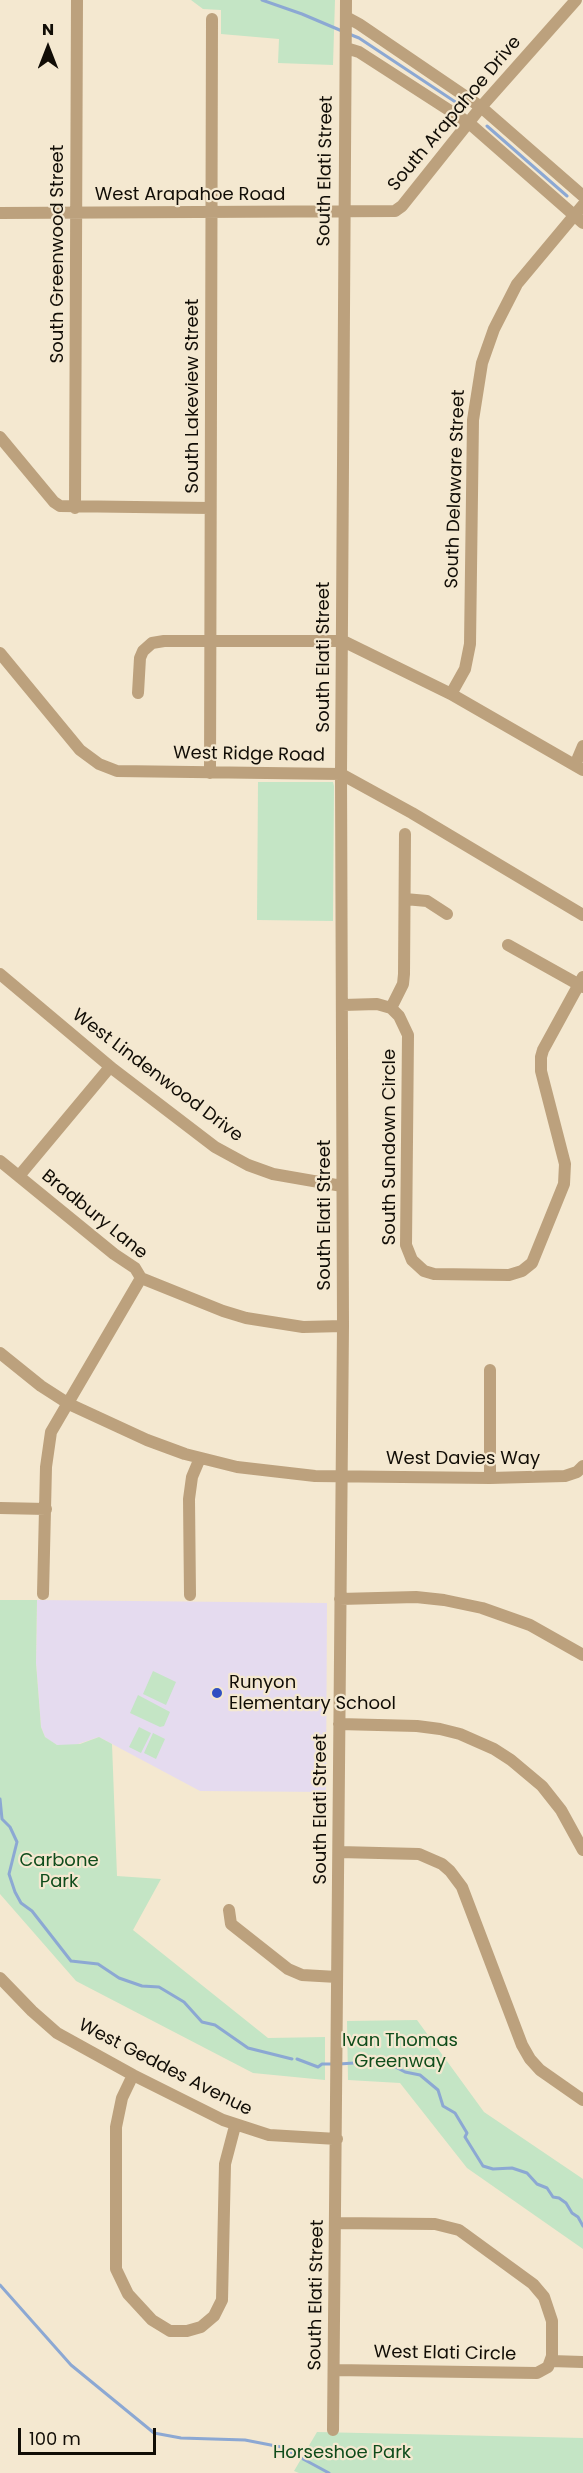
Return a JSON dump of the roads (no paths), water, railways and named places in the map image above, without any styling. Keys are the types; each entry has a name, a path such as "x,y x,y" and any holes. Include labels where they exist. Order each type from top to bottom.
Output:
{"street":[{"name":"South Greenwood Street","path":"75,508 77,0"},
{"name":"South Elati Street","path":"333,2430 343,1326 341,774 346,0"},
{"name":"South Arapahoe Drive","path":"343,213 390,213 402,206 481,107 576,0"},
{"name":"South Lakeview Street","path":"210,773 212,20"},
{"path":"346,22 359,24 481,107 583,195"},
{"path":"346,45 469,123 579,219"},
{"name":"South Delaware Street","path":"451,694 465,669 470,644 473,420 482,363 494,329 517,284 579,219 583,205"},
{"name":"West Arapahoe Road","path":"0,213 343,213"},
{"path":"0,437 54,502 60,506 210,508"},
{"path":"138,693 140,658 143,651 152,643 164,641 343,641 451,694 579,767 583,746"},
{"name":"West Ridge Road","path":"0,653 80,750 99,764 117,771 341,774 412,813 583,915"},
{"path":"343,1005 377,1004 391,1008 404,984 405,834"},
{"path":"405,898 427,901 447,914"},
{"name":"South Sundown Circle","path":"391,1008 399,1016 408,1035 406,1245 409,1256 418,1267 429,1273 509,1275 522,1271 532,1263 564,1184 565,1164 541,1071 541,1057 582,983 508,945"},
{"name":"West Lindenwood Drive","path":"0,974 110,1067 215,1147 238,1160 273,1174 291,1179 342,1186"},
{"path":"19,1176 110,1067"},
{"name":"Bradbury Lane","path":"0,1161 114,1254 135,1268 141,1278 206,1305 246,1318 303,1327 343,1326"},
{"path":"43,1594 46,1467 51,1432 141,1278"},
{"name":"West Davies Way","path":"0,1353 41,1386 69,1404 147,1440 200,1458 262,1471 340,1477 490,1478 565,1476 577,1472 583,1466"},
{"path":"490,1370 490,1478"},
{"path":"190,1595 189,1499 192,1477 200,1458"},
{"path":"0,1508 46,1509"},
{"path":"340,1599 416,1597 473,1605 530,1625 583,1655"},
{"path":"339,1724 417,1726 440,1729 460,1734 494,1749 527,1772 551,1796 568,1821 583,1850"},
{"path":"339,1851 419,1854 428,1856 450,1871 462,1887 522,2045 530,2059 540,2070 583,2100"},
{"path":"229,1910 231,1924 288,1969 302,1975 337,1977"},
{"name":"West Geddes Avenue","path":"0,1978 32,2012 57,2032 133,2075 236,2126 269,2135 337,2139"},
{"path":"133,2075 122,2098 116,2127 116,2269 128,2294 157,2325 170,2331 187,2331 201,2327 214,2316 222,2300 225,2164 236,2126"},
{"path":"336,2223 435,2224 459,2230 533,2284 544,2297 552,2321 551,2361"},
{"name":"West Elati Circle","path":"334,2370 537,2373 548,2367 551,2361 583,2362"}],"waterway":[{"path":"262,0 342,31"},
{"path":"349,34 359,38 463,107"},
{"path":"487,126 567,196"},
{"path":"0,1799 2,1819 10,1827 17,1842 9,1874 15,1892 21,1903 32,1911 71,1961 98,1964 119,1978 142,1986 159,1987 184,2002 202,2022 215,2025 248,2048 292,2059"},
{"path":"297,2059 318,2067 322,2064 333,2064"},
{"path":"339,2064 384,2061 405,2072 420,2075 438,2090 443,2106 455,2113 467,2133 465,2137 483,2166 493,2169 512,2168 527,2173 537,2184 547,2188 553,2197 566,2203 583,2226"},
{"path":"0,2285 71,2365 154,2433 181,2438 245,2440 281,2447 329,2473"}],"place":[{"name":"Runyon Elementary School","path":"217,1693"}],"park label":[{"name":"Carbone Park","path":"59,1871"},
{"name":"Ivan Thomas Greenway","path":"400,2051"},
{"name":"Horseshoe Park","path":"342,2453"}]}
